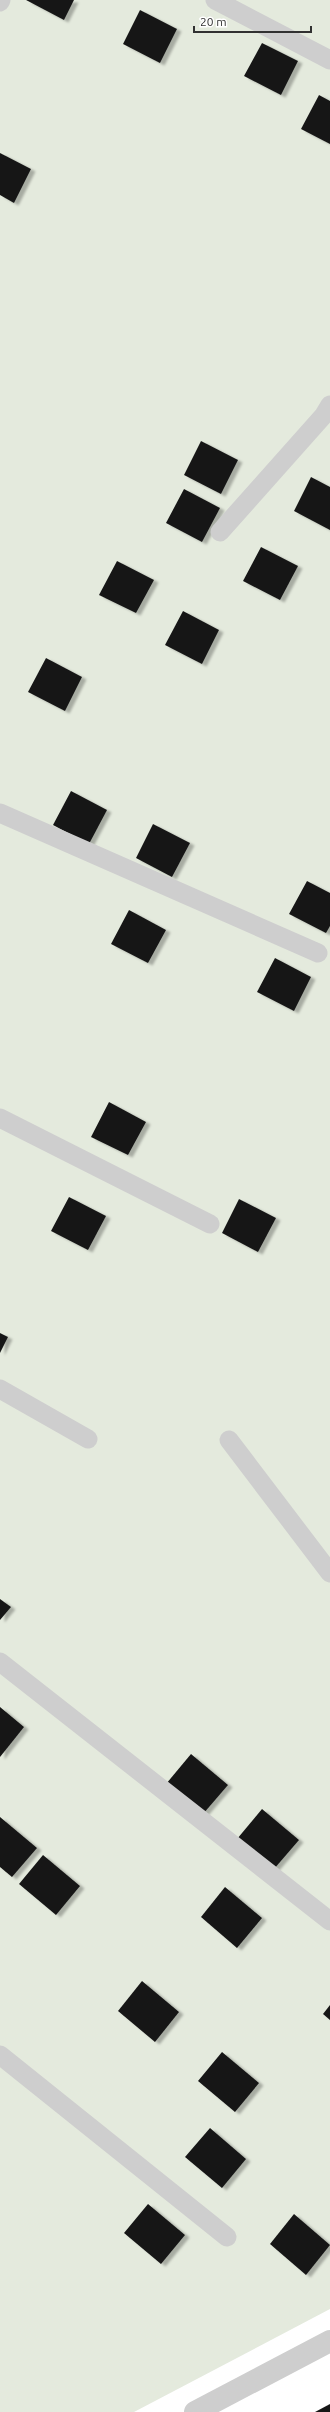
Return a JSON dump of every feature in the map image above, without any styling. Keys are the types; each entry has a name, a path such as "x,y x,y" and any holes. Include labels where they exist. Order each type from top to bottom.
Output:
{"street":[{"path":"196,2412 330,2341"}],"lane":[{"path":"215,0 330,60"},
{"path":"220,532 328,413"},
{"path":"0,813 318,953"},
{"path":"0,1118 210,1224"},
{"path":"0,1389 88,1439"},
{"path":"229,1440 330,1573"},
{"path":"0,1662 330,1921"},
{"path":"0,2055 227,2237"}],"shaded area":[{"path":"0,0 330,0 330,2309 134,2412 0,2412"}],"building":[{"path":"26,0 74,0 64,20"},
{"path":"140,10 177,29 160,63 123,44"},
{"path":"262,43 298,61 281,95 244,76"},
{"path":"319,95 330,101 330,144 301,129"},
{"path":"0,153 31,169 14,203 0,195"},
{"path":"201,441 238,460 221,494 184,475"},
{"path":"311,477 330,487 330,530 294,511"},
{"path":"184,489 220,508 202,542 166,523"},
{"path":"261,547 298,566 280,600 243,581"},
{"path":"117,561 154,580 136,613 99,595"},
{"path":"183,611 219,630 202,664 165,645"},
{"path":"46,658 82,677 65,711 28,692"},
{"path":"71,791 107,810 89,844 53,825"},
{"path":"153,824 190,843 172,877 136,858"},
{"path":"307,881 330,893 330,926 326,933 289,914"},
{"path":"129,910 166,930 148,963 111,944"},
{"path":"275,958 311,977 294,1011 257,992"},
{"path":"109,1102 146,1122 128,1155 91,1137"},
{"path":"69,1197 106,1216 88,1250 51,1231"},
{"path":"239,1199 276,1218 258,1252 222,1233"},
{"path":"0,1333 8,1337 0,1353"},
{"path":"0,1599 11,1607 0,1620"},
{"path":"0,1707 24,1727 0,1757"},
{"path":"191,1754 228,1785 203,1814 166,1784"},
{"path":"262,1809 299,1840 274,1869 237,1839"},
{"path":"0,1817 37,1848 12,1877 0,1867"},
{"path":"43,1855 80,1886 56,1915 19,1884"},
{"path":"225,1887 262,1918 237,1948 201,1917"},
{"path":"142,1981 179,2012 155,2042 118,2011"},
{"path":"330,2005 330,2020 323,2014"},
{"path":"222,2052 259,2083 235,2112 198,2081"},
{"path":"210,2128 246,2159 222,2188 185,2157"},
{"path":"148,2204 185,2235 161,2264 124,2233"},
{"path":"294,2214 330,2245 306,2275 270,2244"},
{"path":"330,2404 330,2412 315,2412"}]}
